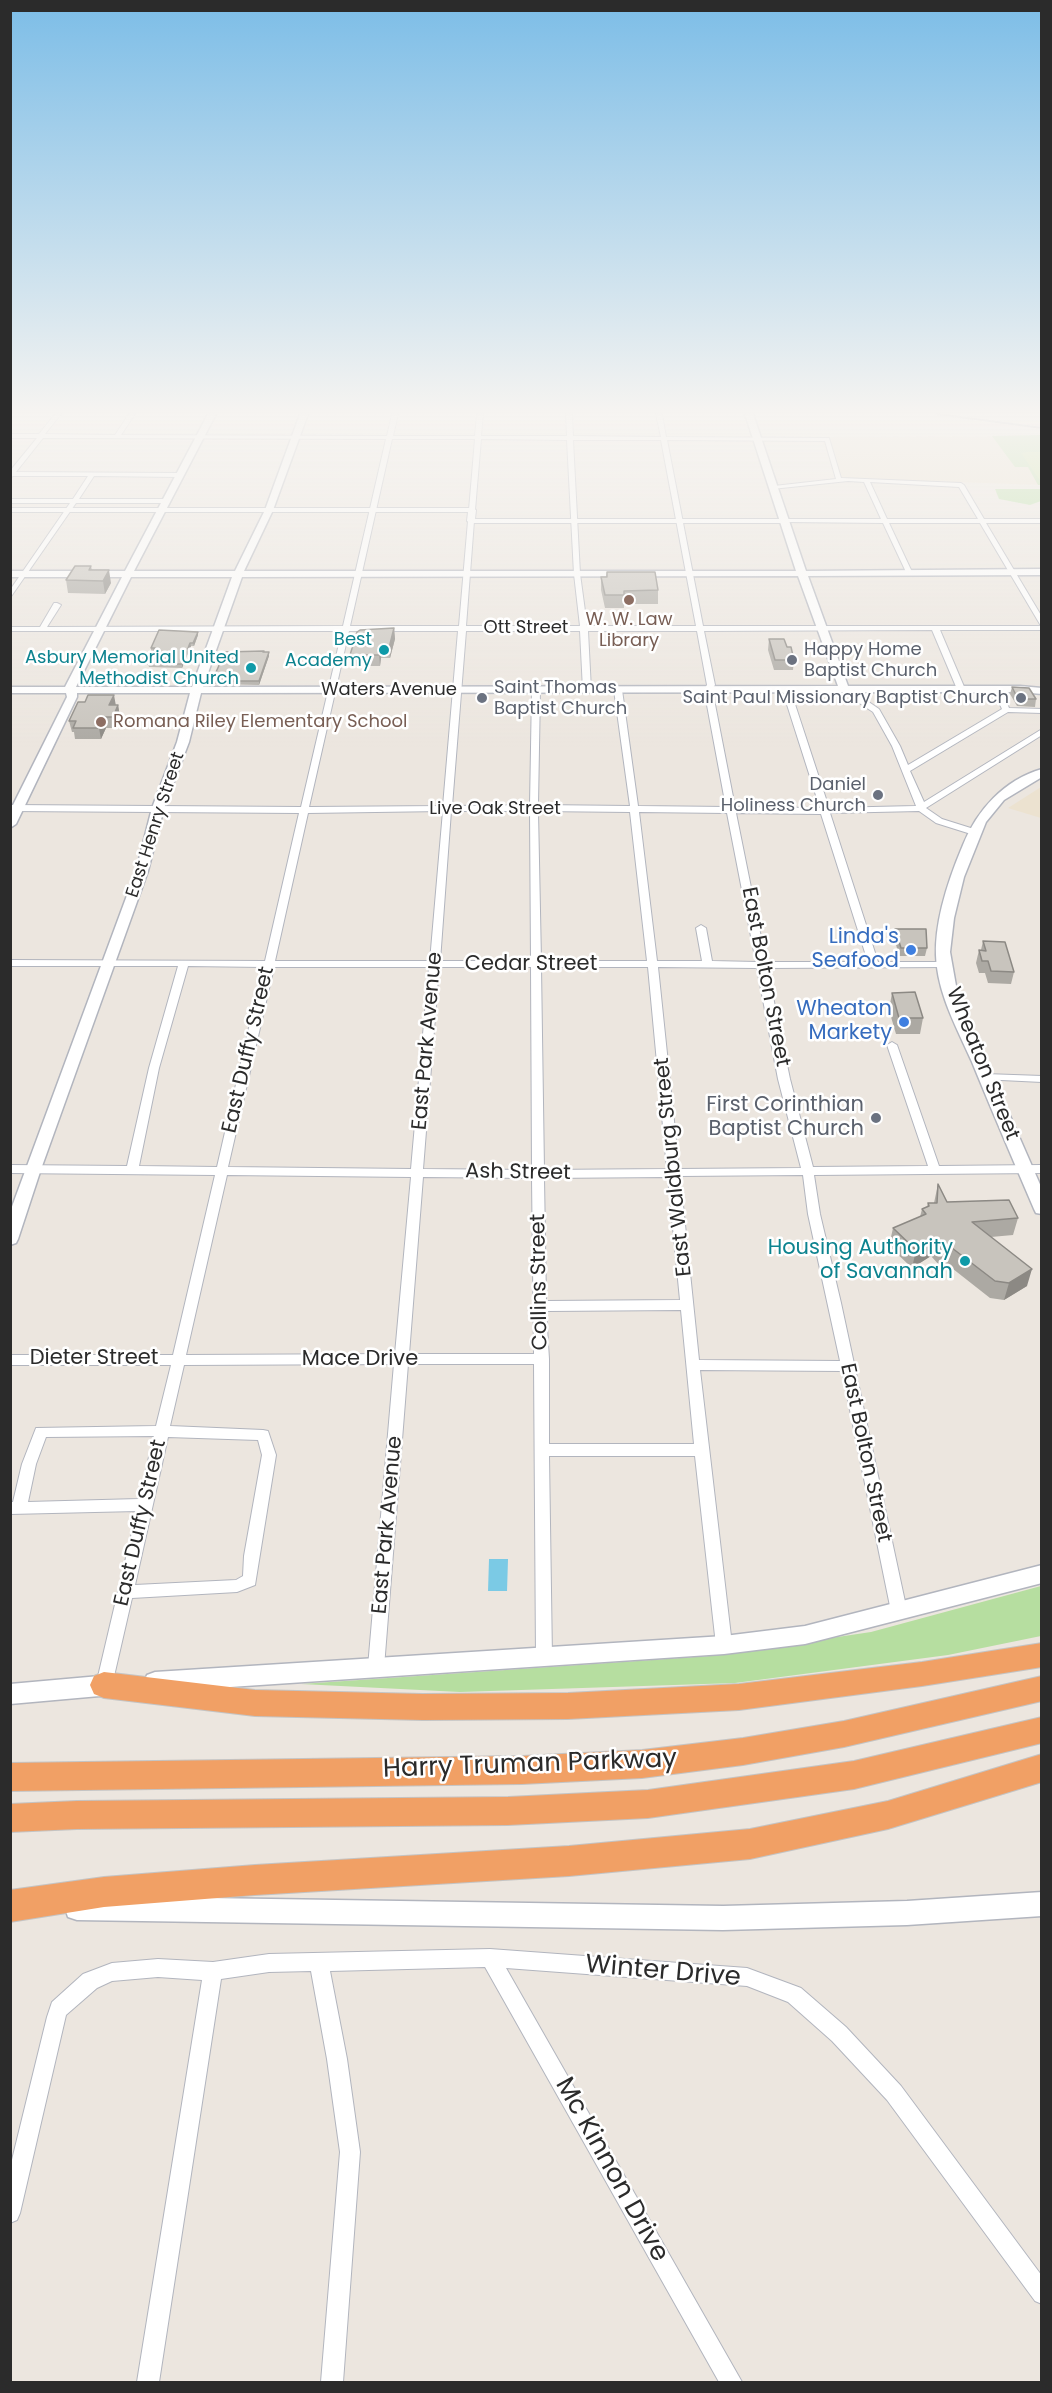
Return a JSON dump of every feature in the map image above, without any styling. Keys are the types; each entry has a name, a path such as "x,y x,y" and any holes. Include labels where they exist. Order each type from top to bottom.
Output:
{"highway":[{"path":"104,1685 255,1703 423,1707 567,1706 739,1697 922,1674 1041,1655"},
{"name":"Harry Truman Parkway","path":"10,1777 85,1774 507,1770 641,1764 719,1755 840,1736 905,1723 1041,1688"},
{"name":"Harry Truman Parkway","path":"10,1818 77,1815 508,1811 648,1804 854,1775 1041,1730"},
{"path":"10,1908 104,1892 255,1880 569,1862 750,1844 888,1815 1041,1768"}],"main road":[{"path":"10,824 15,807 72,698 70,685 152,526"},
{"name":"East Henry Street","path":"10,1239 33,1169 110,964 142,871 158,808 183,742 196,690 238,574 261,526"},
{"path":"785,526 844,689"},
{"path":"10,574 1041,572"},
{"name":"Waters Avenue","path":"10,690 1020,689 1041,691"},
{"name":"Wheaton Street","path":"1041,772 993,804 974,832 948,911 944,965 951,997 1041,1209"},
{"path":"10,1694 104,1685 724,1645 806,1635 1041,1574"},
{"path":"10,1908 83,1907 723,1918 907,1914 1041,1904"}],"street":[{"path":"10,596 57,526"},
{"name":"East Duffy Street","path":"104,1685 369,526"},
{"name":"East Park Avenue","path":"376,1667 471,526"},
{"path":"574,526 587,690"},
{"name":"East Bolton Street","path":"681,526 711,686 708,689 784,1078 808,1170 814,1214 899,1611"},
{"path":"888,526 909,572"},
{"path":"985,526 1041,626"},
{"path":"42,629 57,605"},
{"name":"Ott Street","path":"10,629 1041,626"},
{"path":"935,628 961,689"},
{"path":"786,689 874,964"},
{"path":"844,689 876,711 906,770 921,807 939,821 974,832"},
{"path":"998,689 1006,710"},
{"name":"Collins Street","path":"536,690 534,808 544,1658"},
{"name":"East Waldburg Street","path":"618,690 652,965 675,1173 700,1450 724,1645"},
{"path":"906,770 1006,710 1041,711"},
{"path":"921,807 1041,731"},
{"name":"Live Oak Street","path":"15,807 824,811 921,807"},
{"path":"701,927 707,964"},
{"name":"Cedar Street","path":"10,963 944,965"},
{"path":"132,1170 154,1068 184,964"},
{"path":"892,1045 934,1168"},
{"path":"985,1077 1041,1079"},
{"name":"Ash Street","path":"10,1169 538,1174 934,1168 1041,1169"},
{"path":"541,1306 688,1305"},
{"name":"Dieter Street","path":"10,1360 178,1359"},
{"name":"Mace Drive","path":"178,1359 542,1359"},
{"path":"694,1365 847,1366"},
{"path":"125,1592 237,1586 250,1580 251,1556 269,1455 263,1435 162,1431 41,1432 15,1508 145,1505"},
{"path":"542,1450 700,1450"},
{"name":"Winter Drive","path":"10,2213 59,2009 90,1981 112,1971 158,1968 213,1971 268,1963 490,1958 747,1977 794,1995 839,2034 894,2093 1041,2294"},
{"name":"Mc Kinnon Drive","path":"490,1958 731,2382"},
{"path":"319,1962 337,2059 350,2152 332,2382"},
{"path":"148,2382 213,1971"}],"shaded area":[{"path":"1041,787 1041,818 1008,808"}],"green space":[{"path":"1041,1586 1041,1636 948,1655 735,1683 460,1692 301,1684 710,1656 871,1632"}],"water":[{"path":"489,1559 508,1559 507,1591 488,1591"}],"building":[{"path":"75,566 91,566 89,570 109,570 103,581 66,580"},
{"path":"607,572 655,572 658,590 624,591 624,595 605,595 601,577 607,577"},
{"path":"394,628 389,648 380,648 379,655 350,655 357,632 360,630"},
{"path":"159,630 198,632 193,643 190,643 182,664 148,664 155,648 151,648"},
{"path":"769,639 784,639 787,647 791,647 794,660 775,660"},
{"name":"Asbury Memorial United Methodist Church","path":"225,652 269,652 259,681 212,681"},
{"path":"1012,687 1029,688 1036,699 1018,699"},
{"path":"88,695 114,695 109,705 118,705 113,717 104,717 99,728 73,728 76,721 69,721 78,702 85,702"},
{"path":"895,929 926,929 927,948 901,948"},
{"path":"983,941 1005,942 1014,972 991,971 988,961 982,961 979,950 986,951"},
{"path":"915,992 923,1018 899,1018 892,993"},
{"path":"938,1184 947,1202 1009,1200 1018,1218 972,1222 1032,1269 1009,1283 995,1281 952,1248 944,1249 935,1239 916,1250 893,1228 926,1214 922,1209 929,1206 928,1203 937,1203"}],"place":[{"name":"W. W. Law Library","path":"629,600"},
{"name":"Best Academy","path":"384,650"},
{"name":"Happy Home Baptist Church","path":"792,660"},
{"name":"Asbury Memorial United Methodist Church","path":"251,668"},
{"name":"Saint Thomas Baptist Church","path":"482,698"},
{"name":"Saint Paul Missionary Baptist Church","path":"1021,698"},
{"name":"Romana Riley Elementary School","path":"101,722"},
{"name":"Daniel Holiness Church","path":"878,795"},
{"name":"Linda's Seafood","path":"911,950"},
{"name":"Wheaton Markety","path":"904,1022"},
{"name":"First Corinthian Baptist Church","path":"876,1118"},
{"name":"Housing Authority of Savannah","path":"965,1261"}]}
